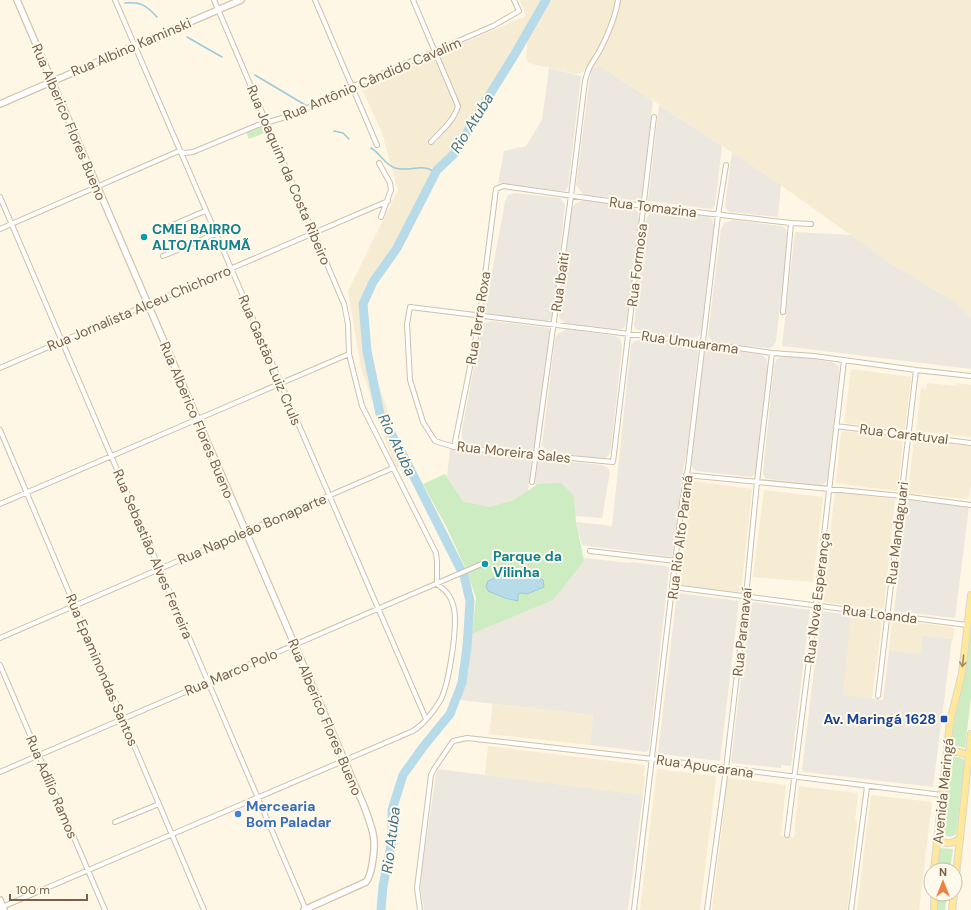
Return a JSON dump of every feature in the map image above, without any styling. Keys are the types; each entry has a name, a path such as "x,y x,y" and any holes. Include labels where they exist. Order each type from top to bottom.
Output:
{"main road":[{"name":"Avenida Maringá","path":"935,862 950,722 962,673 971,594"},
{"name":"Avenida Maringá","path":"958,862 968,798 968,757 971,734"},
{"path":"947,756 956,752 964,754 968,757"},
{"path":"938,836 943,842 948,844 960,840"}],"street":[{"name":"Rua Alberico Flores Bueno","path":"17,0 367,814 375,840 370,874 366,882 305,910"},
{"name":"Rua Gastão Luiz Cruls","path":"115,0 179,151 426,719"},
{"name":"Rua Joaquim da Costa Ribeiro","path":"214,0 346,310 349,354 362,406 436,554 436,584"},
{"name":"Rua Albino Kaminski","path":"0,104 240,0"},
{"path":"315,0 377,145"},
{"path":"413,0 458,106 449,124 431,142"},
{"name":"Rua Antônio Cândido Cavalim","path":"0,228 179,151 185,153 193,152 267,122 296,114 328,97 493,26 519,11 514,0"},
{"name":"Rua Ibaiti","path":"532,482 554,325 585,81 588,68 600,51 606,38 618,0"},
{"name":"Rua Formosa","path":"614,462 654,117"},
{"path":"379,163 391,187 391,193 381,217"},
{"name":"Rua Rio Alto Paraná","path":"634,910 718,215 726,165"},
{"name":"Rua Tomazina","path":"496,189 503,186 644,206 811,224"},
{"name":"Rua Terra Roxa","path":"454,447 480,316 496,189"},
{"name":"Rua Sebastião Alves Ferreira","path":"0,197 305,910"},
{"name":"Rua Jornalista Alceu Chichorro","path":"0,368 388,201"},
{"path":"168,228 205,211"},
{"path":"783,312 791,223"},
{"path":"163,256 215,234"},
{"name":"Rua Umuarama","path":"410,307 703,343 772,353 814,356 971,376"},
{"name":"Rua Moreira Sales","path":"410,307 407,324 410,380 423,422 435,441 454,447 614,462"},
{"name":"Rua Paranavaí","path":"707,910 726,769 772,353"},
{"path":"0,504 349,354"},
{"name":"Rua Nova Esperança","path":"787,836 816,606 844,360"},
{"name":"Rua Mandaguari","path":"878,696 916,370"},
{"name":"Rua Caratuval","path":"836,426 971,443"},
{"name":"Rua Epaminondas Santos","path":"0,430 204,910"},
{"name":"Rua Napoleão Bonaparte","path":"0,638 393,468"},
{"path":"686,475 830,488 971,505"},
{"path":"590,551 676,561"},
{"name":"Rua Marco Polo","path":"0,772 484,563"},
{"path":"0,900 2,908 413,731 426,719 439,702 444,692 455,630 455,619 451,601 445,590 436,584"},
{"name":"Rua Loanda","path":"673,587 967,625"},
{"name":"Rua Adílio Ramos","path":"0,665 105,910"},
{"name":"Rua Apucarana","path":"420,910 417,888 431,775 453,741 467,738 653,759 794,778 942,795"},
{"path":"851,910 867,787"},
{"path":"115,822 159,804"}],"shaded area":[{"path":"520,0 546,0 479,114 423,197 371,292 364,317 377,380 407,466 395,467 361,368 348,291 398,190 382,133 361,87 526,16"},
{"path":"551,0 971,0 971,318 942,294 890,263 765,174 600,66 576,74 528,63 526,57 528,37"},
{"path":"600,66 653,101 642,201 584,195 576,185 591,69"},
{"path":"549,68 581,76 568,187 565,191 560,191 498,183 504,151 526,146 542,120"},
{"path":"659,105 722,146 715,205 711,209 648,201"},
{"path":"732,152 781,185 778,217 731,212 726,209 725,205"},
{"path":"515,193 560,198 565,205 553,315 550,320 546,321 490,314 486,312 485,309 505,202 508,195"},
{"path":"583,200 631,207 638,212 639,220 627,319 625,326 622,329 566,323 561,320 559,316 571,210 575,204"},
{"path":"658,209 704,215 710,217 713,221 714,228 702,328 700,335 697,337 693,338 643,332 636,329 634,325 646,219 650,213"},
{"path":"733,220 781,226 785,228 787,232 788,239 776,341 773,347 769,348 715,343 708,335 721,229 724,223"},
{"path":"795,232 851,235 890,263 956,304 971,318 971,369 782,346"},
{"path":"492,321 548,328 550,331 536,448 534,449 529,450 471,445 464,442 462,438 462,430 481,329 485,323"},
{"path":"567,329 615,336 621,341 622,349 611,448 609,455 606,458 549,452 542,445 555,339 558,333"},
{"path":"639,340 695,347 698,352 687,452 672,557 582,545 576,522 612,526 631,345 635,341"},
{"path":"715,347 763,355 767,360 768,367 757,467 755,474 751,477 697,471 694,470 691,465 703,357 706,351"},
{"path":"786,355 832,362 839,367 828,475 826,482 822,485 768,479 765,478 763,473 774,365 777,359"},
{"path":"851,369 911,377 905,429 844,423"},
{"path":"927,383 956,386 957,383 971,385 971,437 916,431 921,388 926,389"},
{"path":"844,431 903,438 898,489 896,491 836,483 841,433"},
{"path":"914,439 971,445 971,483 969,497 967,499 908,493"},
{"path":"450,449 530,458 531,463 528,491 514,500 489,507 463,501 447,477"},
{"path":"541,459 602,465 608,468 610,472 602,518 575,516 574,496 535,486 537,464"},
{"path":"694,481 752,489 741,591 739,592 682,585 680,582 692,483"},
{"path":"764,490 823,497 813,582 753,577"},
{"path":"835,492 895,499 884,608 882,609 822,602"},
{"path":"907,500 969,507 955,618 894,611"},
{"path":"584,558 667,566 669,568 649,750 646,752 590,745 593,715 460,700 468,674 472,634 553,600"},
{"path":"677,593 739,601 720,761 660,754 658,752"},
{"path":"751,602 810,610 791,766 781,765 781,768 732,763 731,761"},
{"path":"821,611 851,615 843,695 883,700 889,650 920,654 922,635 952,639 933,787 804,772 802,769"},
{"path":"851,615 882,620 872,699 842,695"},
{"path":"892,620 951,627 954,629 953,639 922,635 920,654 889,650"},
{"path":"493,704 593,715 590,745 489,734"},
{"path":"488,746 644,765 643,776 645,776 643,795 485,775"},
{"path":"438,769 643,795 628,910 424,910 420,882"},
{"path":"657,769 715,776 716,778 700,910 640,910"},
{"path":"728,778 786,785 781,836 794,837 799,786 858,793 855,821 857,821 847,910 712,910"},
{"path":"871,795 932,802 925,862 923,862 923,877 919,910 857,910"}],"green space":[{"path":"261,127 266,128 268,130 267,132 249,139 246,132"},
{"path":"445,474 463,501 489,507 514,500 538,484 561,483 574,496 576,522 584,561 553,600 472,634 476,598 466,569 447,528 423,484"},
{"path":"971,625 971,697 965,748 957,746 951,747 954,723 965,674"},
{"path":"954,757 960,757 965,761 956,834 946,836 941,831 950,760"},
{"path":"939,848 953,849 951,862 938,862"},
{"path":"937,902 946,902 945,910 937,910"}],"water":[{"path":"509,571 515,571 521,575 539,578 543,580 544,587 527,594 518,594 518,601 505,598 488,591 486,586 488,581"}],"waterway":[{"name":"Rio Atuba","path":"381,910 383,886 392,840 392,810 403,775 423,747 450,714 462,683 467,647 470,601 464,576 401,451 380,414 367,351 363,304 373,282 397,248 437,170 456,152 546,0"},
{"path":"125,3 143,5 157,17"},
{"path":"187,37 222,57"},
{"path":"255,75 307,106"},
{"path":"334,131 343,133 349,139"},
{"path":"371,148 388,164 395,168 426,168 436,173"}],"place":[{"name":"CMEI BAIRRO ALTO/TARUMÃ","path":"144,237"},
{"name":"Parque da Vilinha","path":"485,564"},
{"name":"Av. Maringá 1628","path":"944,719"},
{"name":"Mercearia Bom Paladar","path":"238,814"}]}
